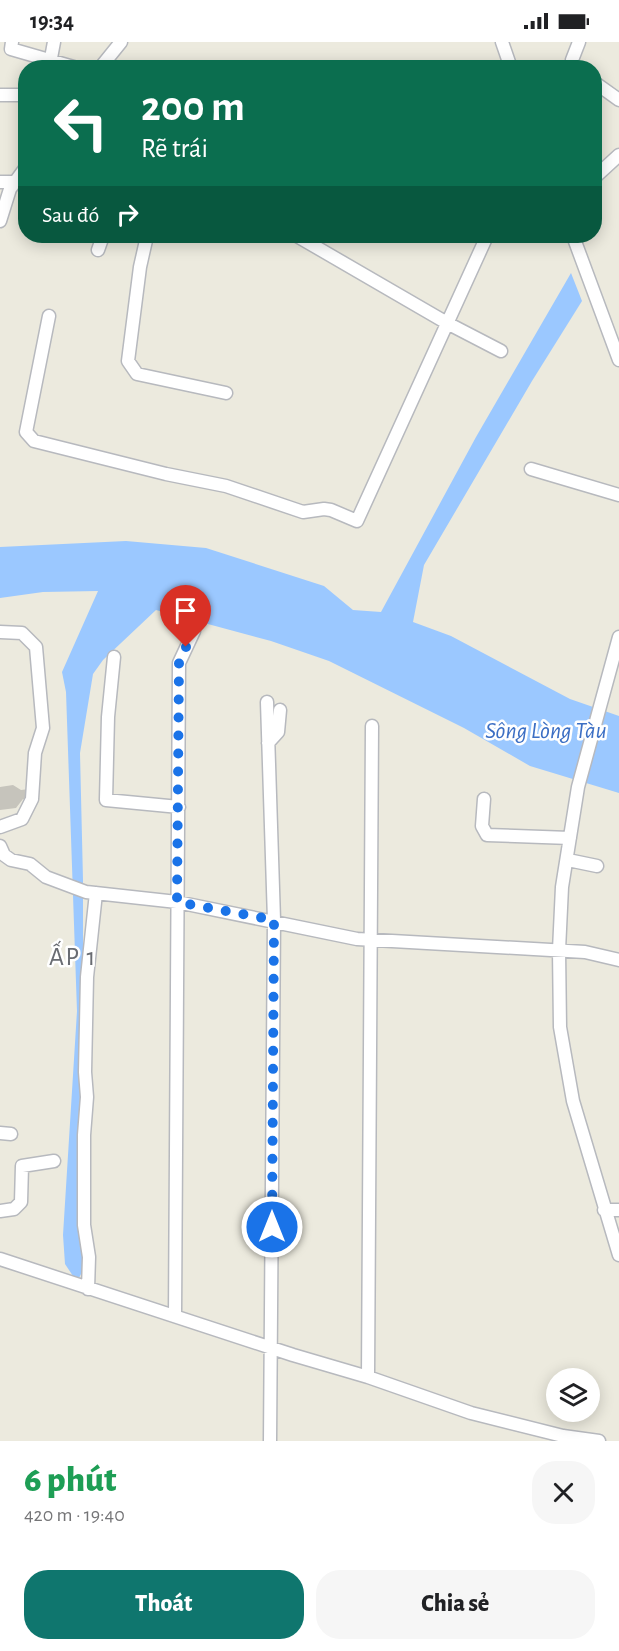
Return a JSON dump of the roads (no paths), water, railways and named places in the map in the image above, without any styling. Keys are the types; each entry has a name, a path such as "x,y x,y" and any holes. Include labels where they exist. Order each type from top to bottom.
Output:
{"street":[{"path":"12,42 11,49 56,60"},
{"path":"51,58 54,42"},
{"path":"106,60 121,42"},
{"path":"502,42 508,60"},
{"path":"572,60 579,42"},
{"path":"602,88 619,100"},
{"path":"0,95 18,95"},
{"path":"602,171 619,155"},
{"path":"0,221 10,189 18,178"},
{"path":"0,182 15,182"},
{"path":"98,250 100,243"},
{"path":"145,243 140,267 128,361 131,368 137,374 226,393"},
{"path":"309,243 447,323 501,351"},
{"path":"49,316 26,432 34,441 226,486 303,512 324,508 357,521 484,243"},
{"path":"576,243 619,360"},
{"path":"531,469 619,495"},
{"path":"175,1316 179,663 194,631"},
{"path":"0,632 22,633 36,647 43,728 35,753 32,799 22,819 0,827"},
{"path":"619,637 578,787 570,838 572,861 562,887 563,951 560,1027 573,1101 612,1210 619,1254"},
{"path":"114,657 108,717 106,800 178,807"},
{"path":"267,702 274,920 270,1441"},
{"path":"268,743 278,732 280,710"},
{"path":"368,1377 372,726"},
{"path":"484,799 482,826 487,835 570,838"},
{"path":"0,846 4,855 11,861 30,864 42,875 91,892 177,902 371,940 585,952 619,960"},
{"path":"572,861 593,865"},
{"path":"88,1289 89,1257 84,1225 91,892"},
{"path":"0,1211 14,1209 21,1202 22,1166 54,1161"},
{"path":"0,1259 271,1348 368,1377 471,1413 563,1436 599,1441"}],"water":[{"name":"Sông Lòng Tàu","path":"571,273 582,301 532,381 424,565 413,622 451,636 570,699 619,716 619,793 530,766 464,728 329,661 271,641 156,610 103,660 93,674 80,753 83,880 83,1270 77,1282 65,1264 63,1235 77,1011 66,692 62,672 98,591 43,592 0,598 0,547 126,541 206,548 324,586 353,610 381,612 476,437"}],"district":[{"name":"ẤP 1","path":"73,956"}]}
